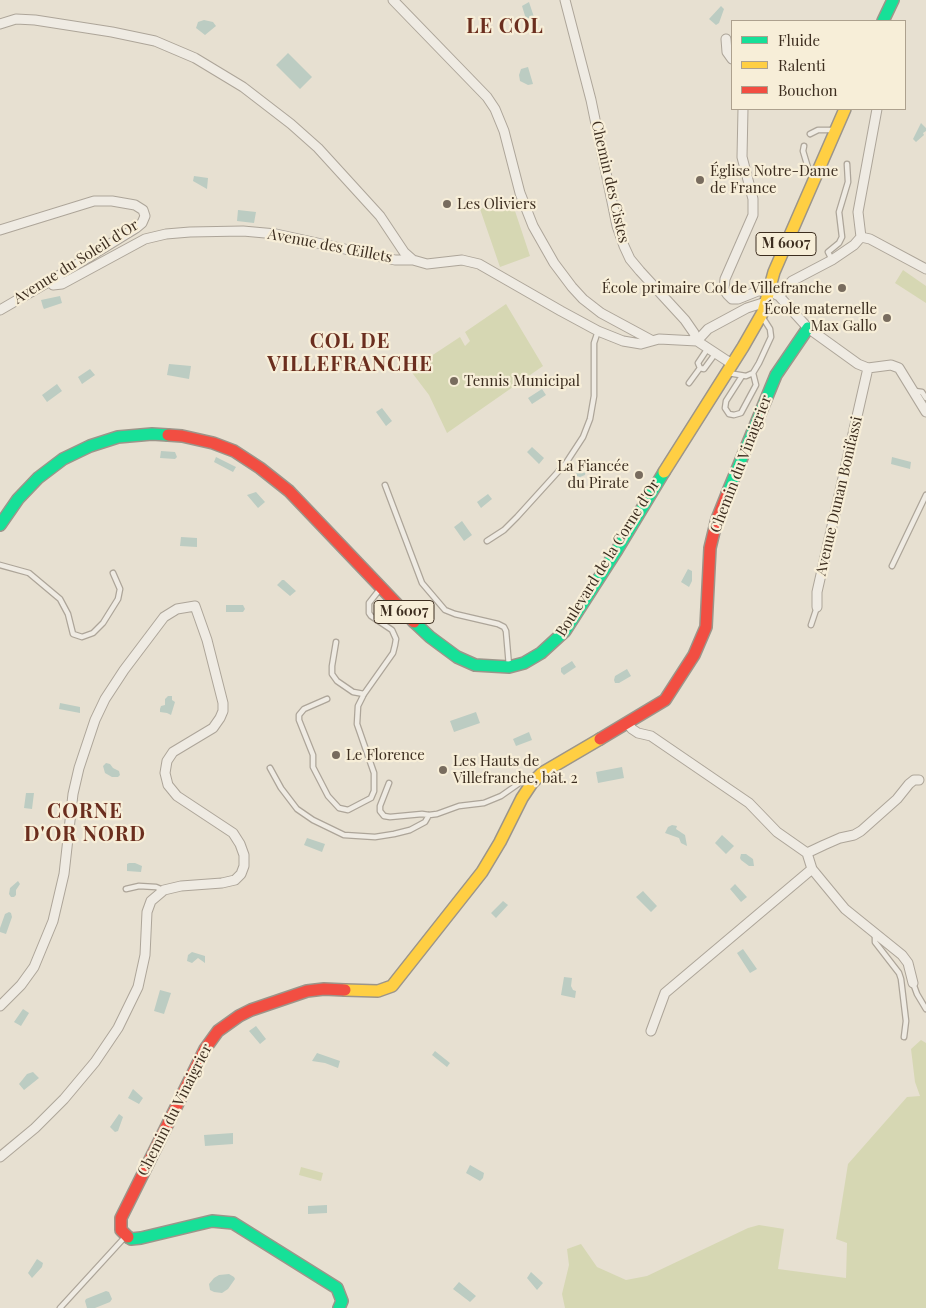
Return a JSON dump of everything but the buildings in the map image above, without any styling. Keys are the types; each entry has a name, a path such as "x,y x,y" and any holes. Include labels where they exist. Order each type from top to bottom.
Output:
{"street":[{"path":"393,0 487,97 495,109 504,131 520,193 533,226 554,263 572,287 583,299 601,313 651,340"},
{"name":"Chemin des Cistes","path":"565,0 591,100 617,226 624,246 640,271 686,320 697,341"},
{"path":"883,20 893,0"},
{"path":"0,24 16,19 35,20 112,32 155,41 195,58 243,87 291,124 318,148 380,216 404,252 413,260"},
{"path":"726,39 727,52 731,58"},
{"path":"743,110 742,157 753,199 752,215 725,279 724,289 727,294 732,299 738,300 758,291 771,296 808,328 858,364 868,368 891,365 898,368 926,412"},
{"name":"M 6007","path":"771,296 774,272 845,110"},
{"path":"729,369 711,351 697,341 708,329 771,296 792,281 832,260 854,245 861,237 858,212 877,110"},
{"name":"Avenue du Soleil d'Or","path":"0,230 94,201 112,201 134,205 143,210 146,216 136,228 0,310"},
{"name":"Avenue des Œillets","path":"50,281 53,285 62,284 145,239 166,234 243,232 276,234 395,260 413,260 427,264 462,260 479,264 598,331 623,342 641,344 651,340 697,341"},
{"path":"861,237 870,239 926,269"},
{"name":"Boulevard de la Corne d'Or","path":"0,525 18,499 38,478 63,459 90,446 118,437 152,434 182,436 212,442 234,451 260,468 289,491 380,588 430,637 457,657 475,665 493,667 509,667 524,663 542,654 565,632 662,473 729,369 771,296"},
{"name":"Chemin du Vinaigrier","path":"126,1236 121,1230 121,1218 200,1057 218,1031 251,1010 307,991 324,989 378,991 392,986 482,872 532,783 542,773 665,700 694,655 706,627 710,548 717,519 776,376 808,328"},
{"name":"Avenue Dunan Bonifassi","path":"816,607 817,592 868,368"},
{"path":"0,1006 34,967 53,920 64,874 73,794 79,768 95,720 105,698 164,617 177,609 195,606 208,640 223,711 213,728 173,752 167,761 164,772 168,785 177,796 233,833 244,855 244,866 241,874 234,880 222,883 181,886 164,890 151,901 147,912 145,955 138,987 118,1028 64,1099 35,1128 0,1157"},
{"path":"627,723 638,734 651,736 748,803 777,832 807,853 812,869 845,910 902,955 908,963 913,983"},
{"path":"807,853 861,831 897,799 914,780 919,780"},
{"path":"651,1031 665,993 812,869"},
{"path":"126,1236 131,1239 141,1238 212,1221 234,1223 337,1288 342,1301 339,1308"}],"lane":[{"path":"810,134 818,130 836,130"},
{"path":"804,146 803,151 809,171 815,176"},
{"path":"832,260 828,252 839,243 842,237 839,212 848,182 847,164"},
{"path":"742,376 726,402 725,408 729,414 734,416 741,413 756,385 753,373 771,336 770,329 761,316"},
{"path":"487,541 504,530 517,517 566,463 583,437 590,419 594,396 594,343 598,331"},
{"path":"700,368 698,363 711,351"},
{"path":"690,383 700,368 704,369 711,351"},
{"path":"729,369 742,376 753,373"},
{"path":"913,391 922,392 926,398"},
{"path":"385,485 422,583 445,610 504,627 509,667"},
{"path":"892,566 926,495"},
{"path":"0,565 29,573 60,599 68,614 73,634 82,637 93,633 103,623 118,599 120,589 113,573"},
{"path":"327,699 304,709 299,715 299,720 313,754 313,767 328,796 338,808 348,810 371,798 374,790 374,773 357,724 358,706 364,694 393,653 396,639 392,630 369,613 369,603 380,588"},
{"name":"Avenue Dunan Bonifassi","path":"811,625 816,607"},
{"path":"336,642 332,674 337,681 352,692 364,694"},
{"path":"270,768 281,788 297,809 313,820 344,835 375,836 394,834 410,830 425,822 429,815"},
{"path":"390,784 380,806 380,811 384,816 437,814 459,806 484,803 501,796 521,782 532,783"},
{"path":"126,889 147,886 164,890"},
{"path":"875,932 875,942 901,979 906,1021 904,1037"},
{"path":"913,983 926,1009"},
{"path":"60,1308 126,1236"}],"green space":[{"path":"511,199 530,256 500,267 480,209"},
{"path":"903,270 926,286 926,303 895,283"},
{"path":"506,304 543,366 447,433 429,395 410,370 460,337 465,346 470,341 465,332"},
{"path":"921,1040 926,1043 926,1308 565,1308 562,1294 569,1265 567,1249 581,1244 597,1267 626,1280 647,1276 748,1228 759,1225 784,1229 778,1269 846,1278 847,1243 836,1239 848,1164 907,1097 920,1096 915,1082 911,1049"},
{"path":"301,1167 323,1173 321,1181 299,1175"}],"shaded area":[{"path":"529,2 534,17 526,19 522,6"},
{"path":"721,6 724,9 719,23 716,25 709,19"},
{"path":"204,20 213,22 216,26 205,35 196,28 198,22"},
{"path":"288,53 312,77 300,89 276,65"},
{"path":"528,67 533,84 528,85 520,81 519,75 521,69"},
{"path":"921,123 926,128 926,131 916,142 913,139"},
{"path":"194,176 208,178 207,189 193,181"},
{"path":"238,210 256,212 254,223 237,221"},
{"path":"60,296 62,303 44,309 41,300"},
{"path":"169,364 191,366 189,379 167,375"},
{"path":"90,369 95,375 82,384 78,377"},
{"path":"57,384 62,391 47,402 42,395"},
{"path":"542,389 546,395 532,404 528,398"},
{"path":"382,408 392,421 386,426 376,412"},
{"path":"532,447 544,458 539,464 527,452"},
{"path":"161,451 175,452 177,457 175,459 160,458"},
{"path":"216,457 236,467 233,472 214,462"},
{"path":"892,457 911,462 910,469 891,464"},
{"path":"585,459 590,461 590,467 586,469 585,475 577,476 576,471"},
{"path":"256,492 265,502 258,508 247,495"},
{"path":"488,494 492,499 481,508 477,502"},
{"path":"462,521 472,535 464,541 454,527"},
{"path":"181,537 197,538 197,547 180,546"},
{"path":"688,569 692,571 692,581 689,587 681,582"},
{"path":"282,580 296,591 290,596 277,585"},
{"path":"226,605 243,605 245,609 243,612 226,612"},
{"path":"572,661 576,667 564,675 561,672 561,668"},
{"path":"627,669 631,676 619,683 615,683 615,676"},
{"path":"168,696 172,696 172,700 175,702 171,715 160,712 161,706 165,705 165,699"},
{"path":"60,703 80,707 80,713 59,709"},
{"path":"476,712 480,723 454,732 450,721"},
{"path":"529,732 532,740 516,746 513,739"},
{"path":"106,763 119,771 120,775 118,777 112,777 105,773 103,766"},
{"path":"622,767 624,778 598,783 596,772"},
{"path":"26,793 34,793 32,809 24,808"},
{"path":"672,825 677,826 676,829 685,835 687,846 681,843 679,838 665,833 668,827"},
{"path":"722,835 734,846 726,854 715,843"},
{"path":"307,838 325,844 322,852 304,845"},
{"path":"741,854 746,854 753,859 754,866 749,866 741,860"},
{"path":"127,864 142,866 141,872 127,871"},
{"path":"18,881 20,884 16,890 16,895 11,897 9,894 10,888"},
{"path":"735,884 747,897 741,902 730,889"},
{"path":"643,891 657,906 651,912 636,897"},
{"path":"503,901 508,905 496,918 491,913"},
{"path":"9,912 12,917 6,934 0,932 0,928 5,914"},
{"path":"743,949 757,969 750,973 737,953"},
{"path":"192,952 205,956 205,963 198,958 192,963 187,961 188,955"},
{"path":"564,977 572,978 571,986 576,991 575,998 561,995"},
{"path":"160,990 171,993 164,1014 154,1011"},
{"path":"23,1009 29,1013 21,1026 14,1022"},
{"path":"256,1026 266,1039 260,1044 249,1031"},
{"path":"435,1051 450,1063 447,1067 432,1055"},
{"path":"317,1053 340,1061 338,1068 312,1061"},
{"path":"33,1072 39,1078 24,1090 19,1084 27,1074"},
{"path":"133,1089 143,1098 139,1104 128,1098"},
{"path":"119,1114 123,1117 118,1131 115,1132 110,1127"},
{"path":"233,1133 233,1144 205,1146 204,1135"},
{"path":"470,1165 484,1173 480,1181 466,1173"},
{"path":"327,1205 327,1213 308,1214 308,1206"},
{"path":"37,1259 43,1263 42,1267 32,1278 28,1273"},
{"path":"531,1272 543,1283 537,1290 527,1278"},
{"path":"229,1274 235,1279 228,1289 222,1293 210,1290 209,1284 214,1278 219,1275"},
{"path":"459,1282 476,1296 470,1302 453,1289"},
{"path":"106,1291 109,1292 112,1299 110,1302 95,1308 87,1308 86,1299"}],"traffic: fast":[{"path":"883,20 893,0"},
{"path":"727,494 776,375 808,328"},
{"path":"0,525 18,499 38,478 63,459 90,446 118,437 152,434 168,435"},
{"path":"414,622 430,637 457,657 475,665 509,667 524,663 541,653 565,631 664,472"},
{"path":"128,1237 131,1239 141,1238 212,1221 233,1223 337,1288 342,1301 339,1308"}],"traffic: slow":[{"path":"664,472 763,312 774,272 845,110"},
{"path":"345,990 378,991 392,986 482,872 532,783 542,773 600,739"}],"traffic: jam":[{"path":"168,435 213,443 234,451 260,468 289,491 414,622"},
{"path":"600,739 665,700 694,655 706,627 710,548 717,519 727,494"},
{"path":"128,1237 121,1230 121,1218 205,1049 218,1031 251,1010 307,991 324,989 345,990"}],"place":[{"name":"Église Notre-Dame de France","path":"700,180"},
{"name":"Les Oliviers","path":"447,204"},
{"name":"École primaire Col de Villefranche","path":"842,288"},
{"name":"École maternelle Max Gallo","path":"887,318"},
{"name":"Tennis Municipal","path":"454,381"},
{"name":"La Fiancée du Pirate","path":"639,475"},
{"name":"Le Florence","path":"336,755"},
{"name":"Les Hauts de Villefranche, bât. 2","path":"443,770"}],"district":[{"name":"LE COL","path":"505,27"},
{"name":"COL DE VILLEFRANCHE","path":"350,354"},
{"name":"CORNE D'OR NORD","path":"85,824"}]}
